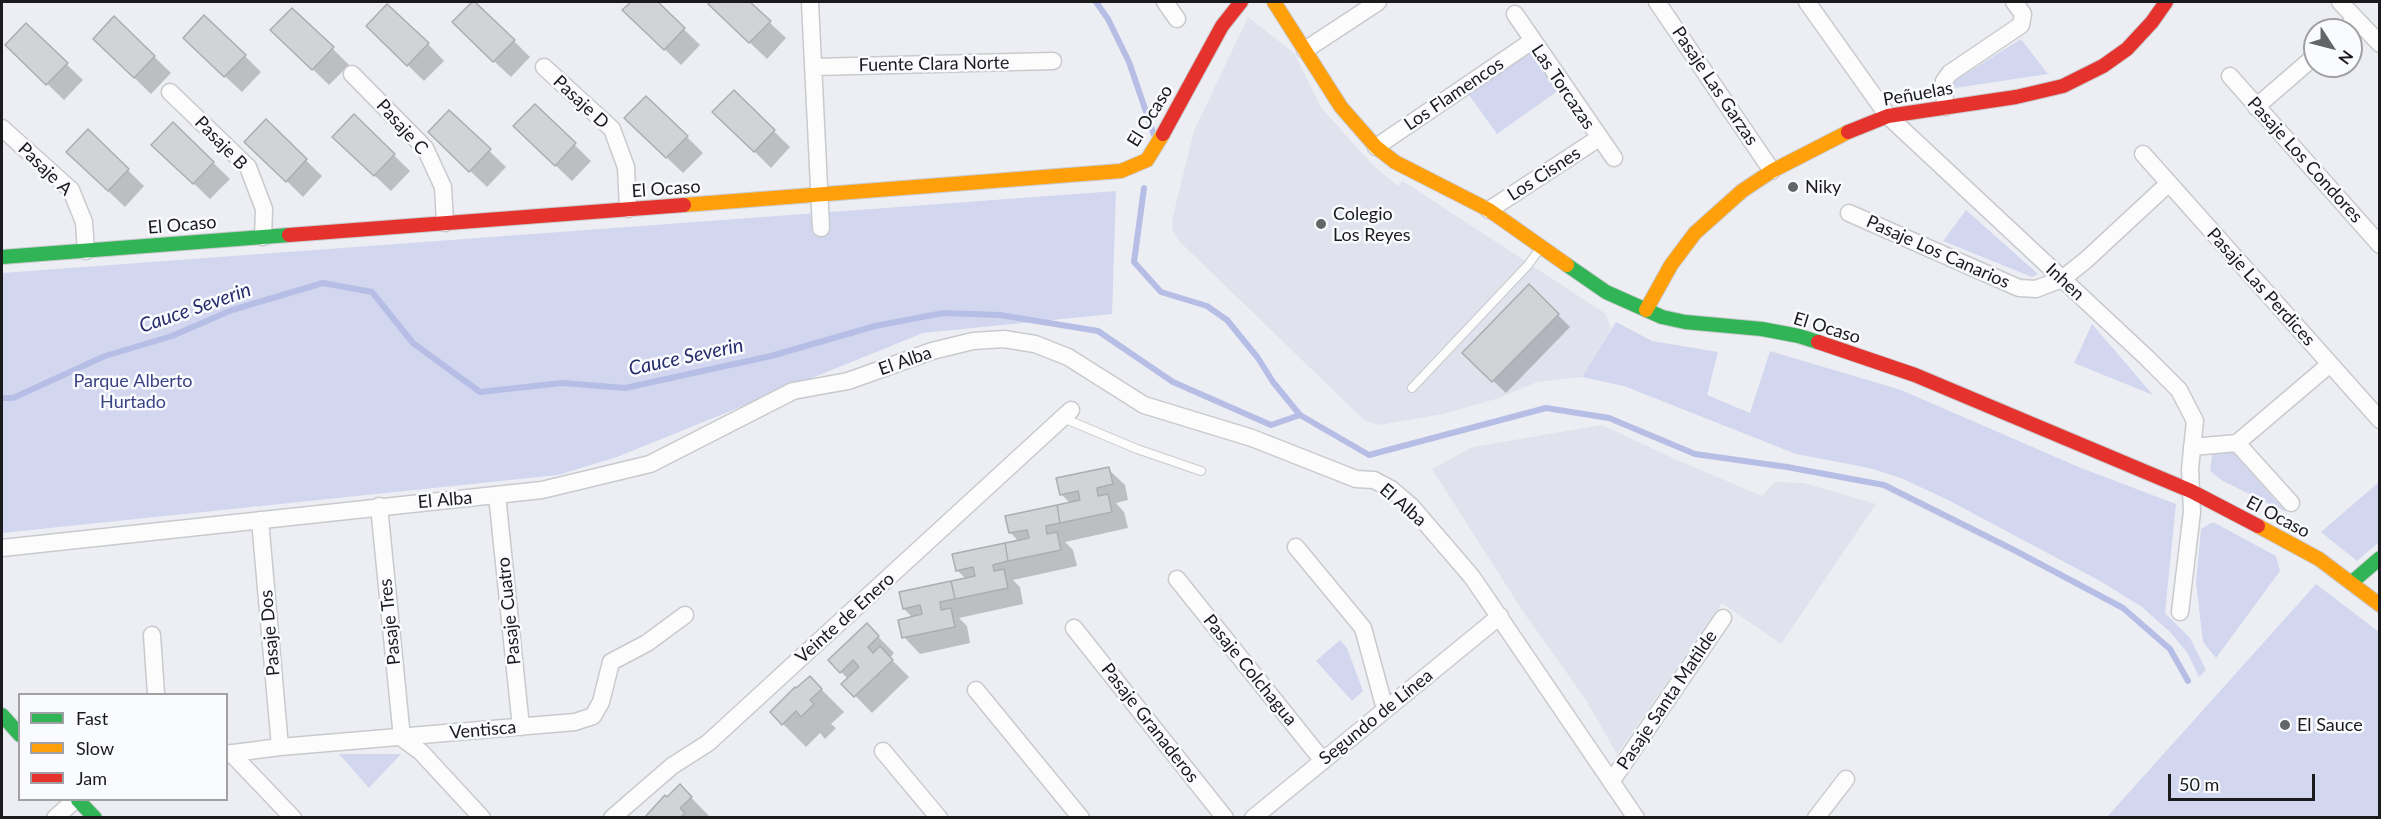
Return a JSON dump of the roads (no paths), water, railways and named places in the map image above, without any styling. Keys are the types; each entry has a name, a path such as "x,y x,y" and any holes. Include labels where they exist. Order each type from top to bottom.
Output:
{"street":[{"path":"810,2 821,228"},
{"path":"1165,2 1177,20"},
{"name":"El Ocaso","path":"2,257 1096,175 1121,171 1147,160 1175,115 1222,26 1241,2"},
{"name":"El Ocaso","path":"1274,2 1341,107 1376,147 1395,162 1489,210 1606,292 1662,317 1685,322 1762,328 1826,344 1936,384 2191,491 2310,554 2379,605"},
{"path":"1305,50 1378,2"},
{"name":"Pasaje Las Garzas","path":"1657,2 1772,171"},
{"path":"1945,107 1944,81 1950,73 2020,26 2023,14 2014,2"},
{"name":"Peñuelas","path":"1646,310 1671,265 1695,233 1742,191 1772,171 1837,136 1888,116 2043,92 2083,77 2127,49 2152,22 2166,2"},
{"path":"2340,2 2347,18"},
{"name":"Inhen","path":"1815,4 1888,116 2179,390 2195,421 2192,447 2192,512 2180,612"},
{"name":"Las Torcazas","path":"1515,14 1614,158"},
{"path":"2363,34 2379,44"},
{"name":"Los Flamencos","path":"1376,147 1532,41"},
{"name":"Fuente Clara Norte","path":"814,67 1053,61"},
{"path":"2256,107 2303,66"},
{"name":"Pasaje D","path":"544,67 612,129 626,167 628,209"},
{"name":"Pasaje C","path":"352,74 425,148 442,187 445,223"},
{"name":"Pasaje Los Condores","path":"2230,76 2379,245"},
{"name":"Pasaje B","path":"170,92 248,167 264,209 263,237"},
{"name":"Pasaje A","path":"2,128 71,190 84,222 86,251"},
{"name":"Los Cisnes","path":"1489,210 1599,138"},
{"name":"Pasaje Las Perdices","path":"2144,154 2379,420"},
{"name":"Pasaje Los Canarios","path":"1849,213 2019,288 2036,289 2062,279 2086,260 2169,183"},
{"name":"El Alba","path":"2,548 542,490 650,464 793,391 848,381 932,351 973,341 1004,339 1035,344 1068,357 1144,405 1252,438 1356,479 1374,480 1391,489 1411,506 1472,577 1636,818"},
{"path":"2192,447 2237,443 2330,364"},
{"name":"Veinte de Enero","path":"612,818 672,766 708,743 1067,414"},
{"path":"2237,443 2291,503"},
{"name":"Pasaje Cuatro","path":"497,495 521,727"},
{"name":"Pasaje Tres","path":"379,506 402,738"},
{"name":"Pasaje Dos","path":"260,520 280,747"},
{"path":"1296,547 1363,628 1385,709"},
{"path":"2351,583 2379,558"},
{"name":"Pasaje Colchagua","path":"1177,579 1323,761"},
{"name":"Ventisca","path":"229,754 280,747 575,722 593,716 601,702 611,662 647,644 685,615"},
{"name":"Segundo de Línea","path":"1253,818 1500,616"},
{"name":"Pasaje Santa Matilde","path":"1611,782 1723,618"},
{"name":"Pasaje Granaderos","path":"1074,628 1225,818"},
{"path":"152,635 156,693"},
{"path":"976,690 1081,818"},
{"path":"2,715 18,733"},
{"path":"402,738 421,752 482,818"},
{"path":"883,751 939,818"},
{"path":"229,754 293,818"},
{"path":"1816,818 1846,779"},
{"path":"55,818 76,801"},
{"path":"78,801 95,818"}],"lane":[{"path":"1412,388 1528,265 1541,246"},
{"path":"1067,414 1137,449 1201,471"}],"waterway":[{"path":"1096,2 1108,19 1129,62 1154,135"},
{"path":"1144,188 1134,262 1161,292 1207,306 1227,320 1300,415 1369,455 1546,408 1609,418 1695,454 1787,467 1884,485 2123,608 2170,649 2188,681"},
{"name":"Cauce Severin","path":"2,398 13,398 105,356 172,336 232,310 323,283 372,292 413,343 480,392 562,383 625,388 771,356 875,326 943,313 1000,315 1098,331 1173,382 1271,425 1300,415"}],"place":[{"name":"Niky","path":"1793,187"},
{"name":"Colegio Los Reyes","path":"1321,224"},
{"name":"El Sauce","path":"2285,725"}],"park label":[{"name":"Parque Alberto Hurtado","path":"133,391"}]}
